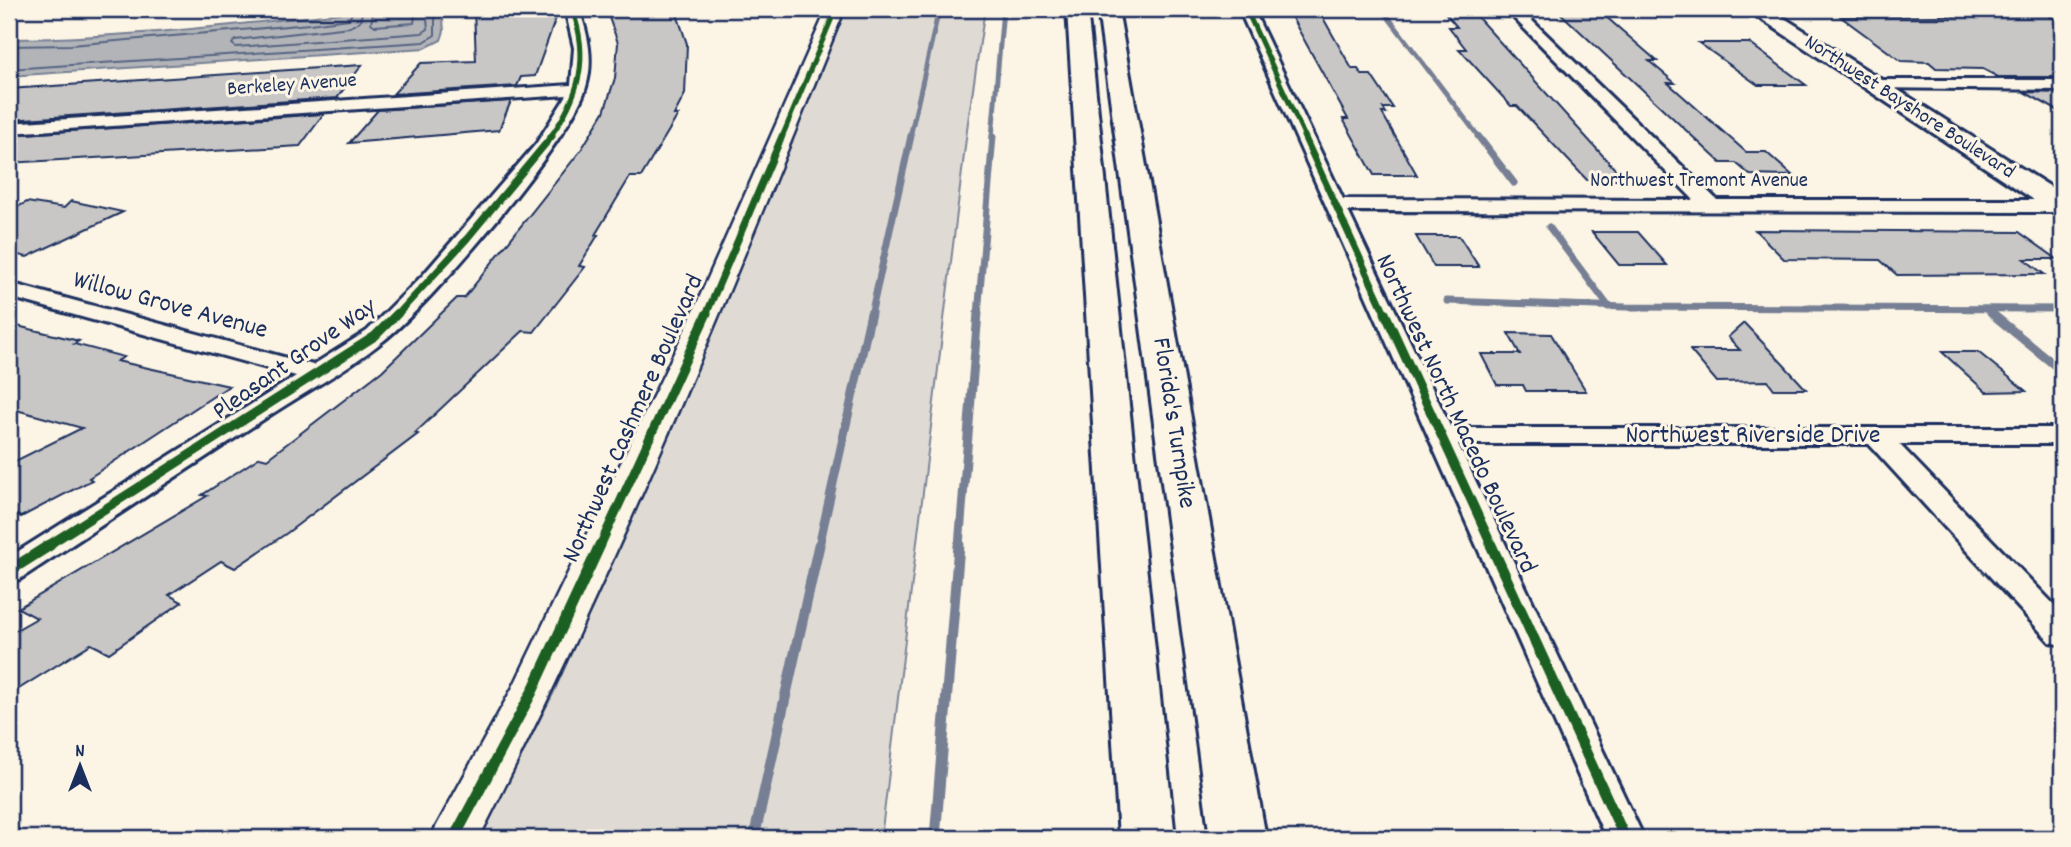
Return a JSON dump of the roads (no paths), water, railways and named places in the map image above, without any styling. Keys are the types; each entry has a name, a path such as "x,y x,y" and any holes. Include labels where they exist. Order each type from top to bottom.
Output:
{"main road":[{"name":"Florida's Turnpike","path":"1077,9 1147,838"},
{"name":"Florida's Turnpike","path":"1108,9 1238,838"},
{"name":"Northwest Bayshore Boulevard","path":"1756,9 2062,206"}],"street":[{"name":"Pleasant Grove Way","path":"9,571 375,336 428,286 545,144 568,110 578,89 583,68 583,48 572,9"},
{"name":"Northwest Cashmere Boulevard","path":"454,838 533,692 701,328 832,18 832,9"},
{"name":"Northwest North Macedo Boulevard","path":"1246,9 1625,838"},
{"path":"1512,9 1710,204"},
{"path":"1873,85 2062,85"},
{"name":"Berkeley Avenue","path":"9,128 578,89"},
{"name":"Northwest Tremont Avenue","path":"1335,205 2062,206"},
{"name":"Willow Grove Avenue","path":"9,290 318,374"},
{"name":"Northwest Riverside Drive","path":"1443,436 2062,436"},
{"path":"1876,436 2062,634"}],"water":[{"path":"375,9 442,9 444,31 441,40 425,48 9,76 9,39 147,33"}],"waterway":[{"path":"910,137 939,9"},
{"path":"992,137 1003,9"},
{"path":"1382,9 1479,137"},
{"path":"871,315 911,136"},
{"path":"978,315 993,136"},
{"path":"1478,136 1514,183"},
{"path":"1549,227 1609,306"},
{"path":"1447,301 1609,306"},
{"path":"1609,306 2062,309"},
{"path":"1987,310 1993,315"},
{"path":"819,546 871,313"},
{"path":"959,546 978,313"},
{"path":"1991,313 2062,371"},
{"path":"754,838 819,545"},
{"path":"935,838 959,545"}]}
